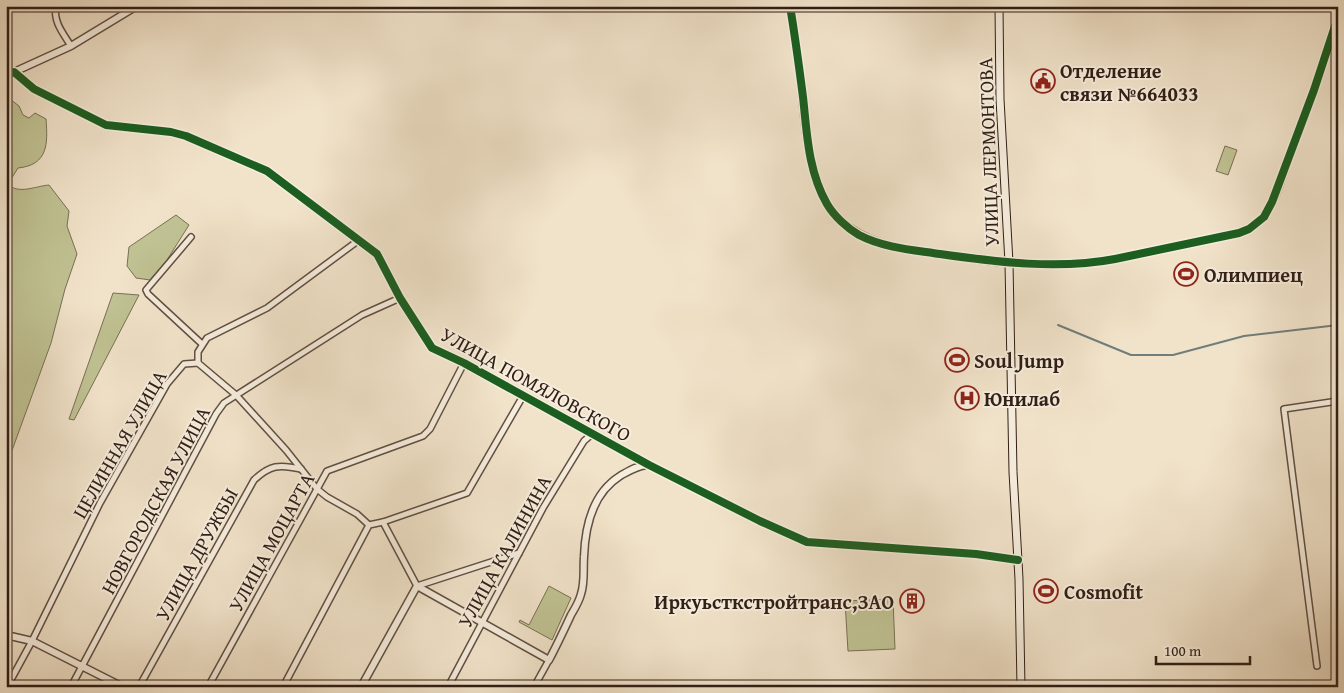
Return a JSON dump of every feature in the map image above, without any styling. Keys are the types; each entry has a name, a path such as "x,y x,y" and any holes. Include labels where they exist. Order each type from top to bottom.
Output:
{"main road":[{"name":"УЛИЦА ЛЕРМОНТОВА","path":"999,6 1000,99 1009,263 1013,472 1018,560 1021,687"}],"street":[{"path":"56,6 54,14 56,22 71,46"},
{"path":"6,75 71,46 137,6"},
{"path":"790,6 809,156 827,204 837,218 859,235 877,242 911,250 1009,263 1045,264 1102,262 1227,236 1249,229 1256,224 1264,217 1282,178 1338,17"},
{"name":"УЛИЦА ПОМЯЛОВСКОГО","path":"14,72 34,89 106,125 170,132 186,136 267,171 377,254 400,298 429,346 464,362 649,465 760,522 807,542 976,554 1018,560"},
{"path":"191,237 146,290 170,316 202,344"},
{"path":"359,240 267,308 212,334 202,344 198,352 198,363 236,395 286,450 317,489 357,514 369,525"},
{"name":"НОВГОРОДСКАЯ УЛИЦА","path":"71,687 216,414 224,403 362,315 400,298"},
{"name":"УЛИЦА МОЦАРТА","path":"208,687 327,471 423,436 430,429 464,362"},
{"name":"ЦЕЛИННАЯ УЛИЦА","path":"7,687 32,641 100,502 167,384 184,364 198,363"},
{"path":"283,687 369,525 467,493 523,396"},
{"path":"1317,666 1284,409 1338,401"},
{"name":"УЛИЦА КАЛИНИНА","path":"448,687 543,508 584,441 592,434"},
{"name":"УЛИЦА ДРУЖБЫ","path":"139,687 254,480 264,471 279,465 300,469"},
{"path":"534,687 580,596 584,578 584,554 590,520 596,503 603,490 611,482 630,470 649,465"},
{"path":"383,522 417,586 549,660"},
{"path":"362,687 417,586 520,553"},
{"path":"6,635 32,641 123,687"}],"green space":[{"path":"6,96 19,106 23,115 29,118 35,113 46,119 47,128 46,145 41,158 35,163 18,168 8,184 17,189 49,185 69,211 67,226 77,254 65,289 51,343 6,467"},
{"path":"1225,146 1237,150 1228,175 1216,171"},
{"path":"176,215 189,225 167,260 150,280 136,278 127,266 129,247"},
{"path":"113,293 139,295 74,420 69,419"},
{"path":"549,586 571,598 552,640 519,622 520,620 529,625"},
{"path":"893,599 895,649 848,651 845,601"}],"waterway":[{"path":"1058,325 1131,355 1173,355 1244,336 1338,325"}],"cycle path":[{"path":"790,6 812,165 821,191 833,213 854,232 879,243 940,254 1028,264 1072,264 1115,259 1239,233 1249,229 1264,217 1272,202 1314,90 1338,17"},
{"path":"6,75 14,72 34,89 106,125 171,132 186,136 267,171 377,254 400,298 432,348 464,363 649,465 760,521 807,542 976,554 1018,560"}],"place":[{"name":"Отделение связи №664033","path":"1043,81"},
{"name":"Олимпиец","path":"1186,274"},
{"name":"Soul Jump","path":"957,360"},
{"name":"Юнилаб","path":"967,398"},
{"name":"Cosmofit","path":"1046,591"},
{"name":"Иркуьсткстройтранс,ЗАО","path":"912,601"}]}
